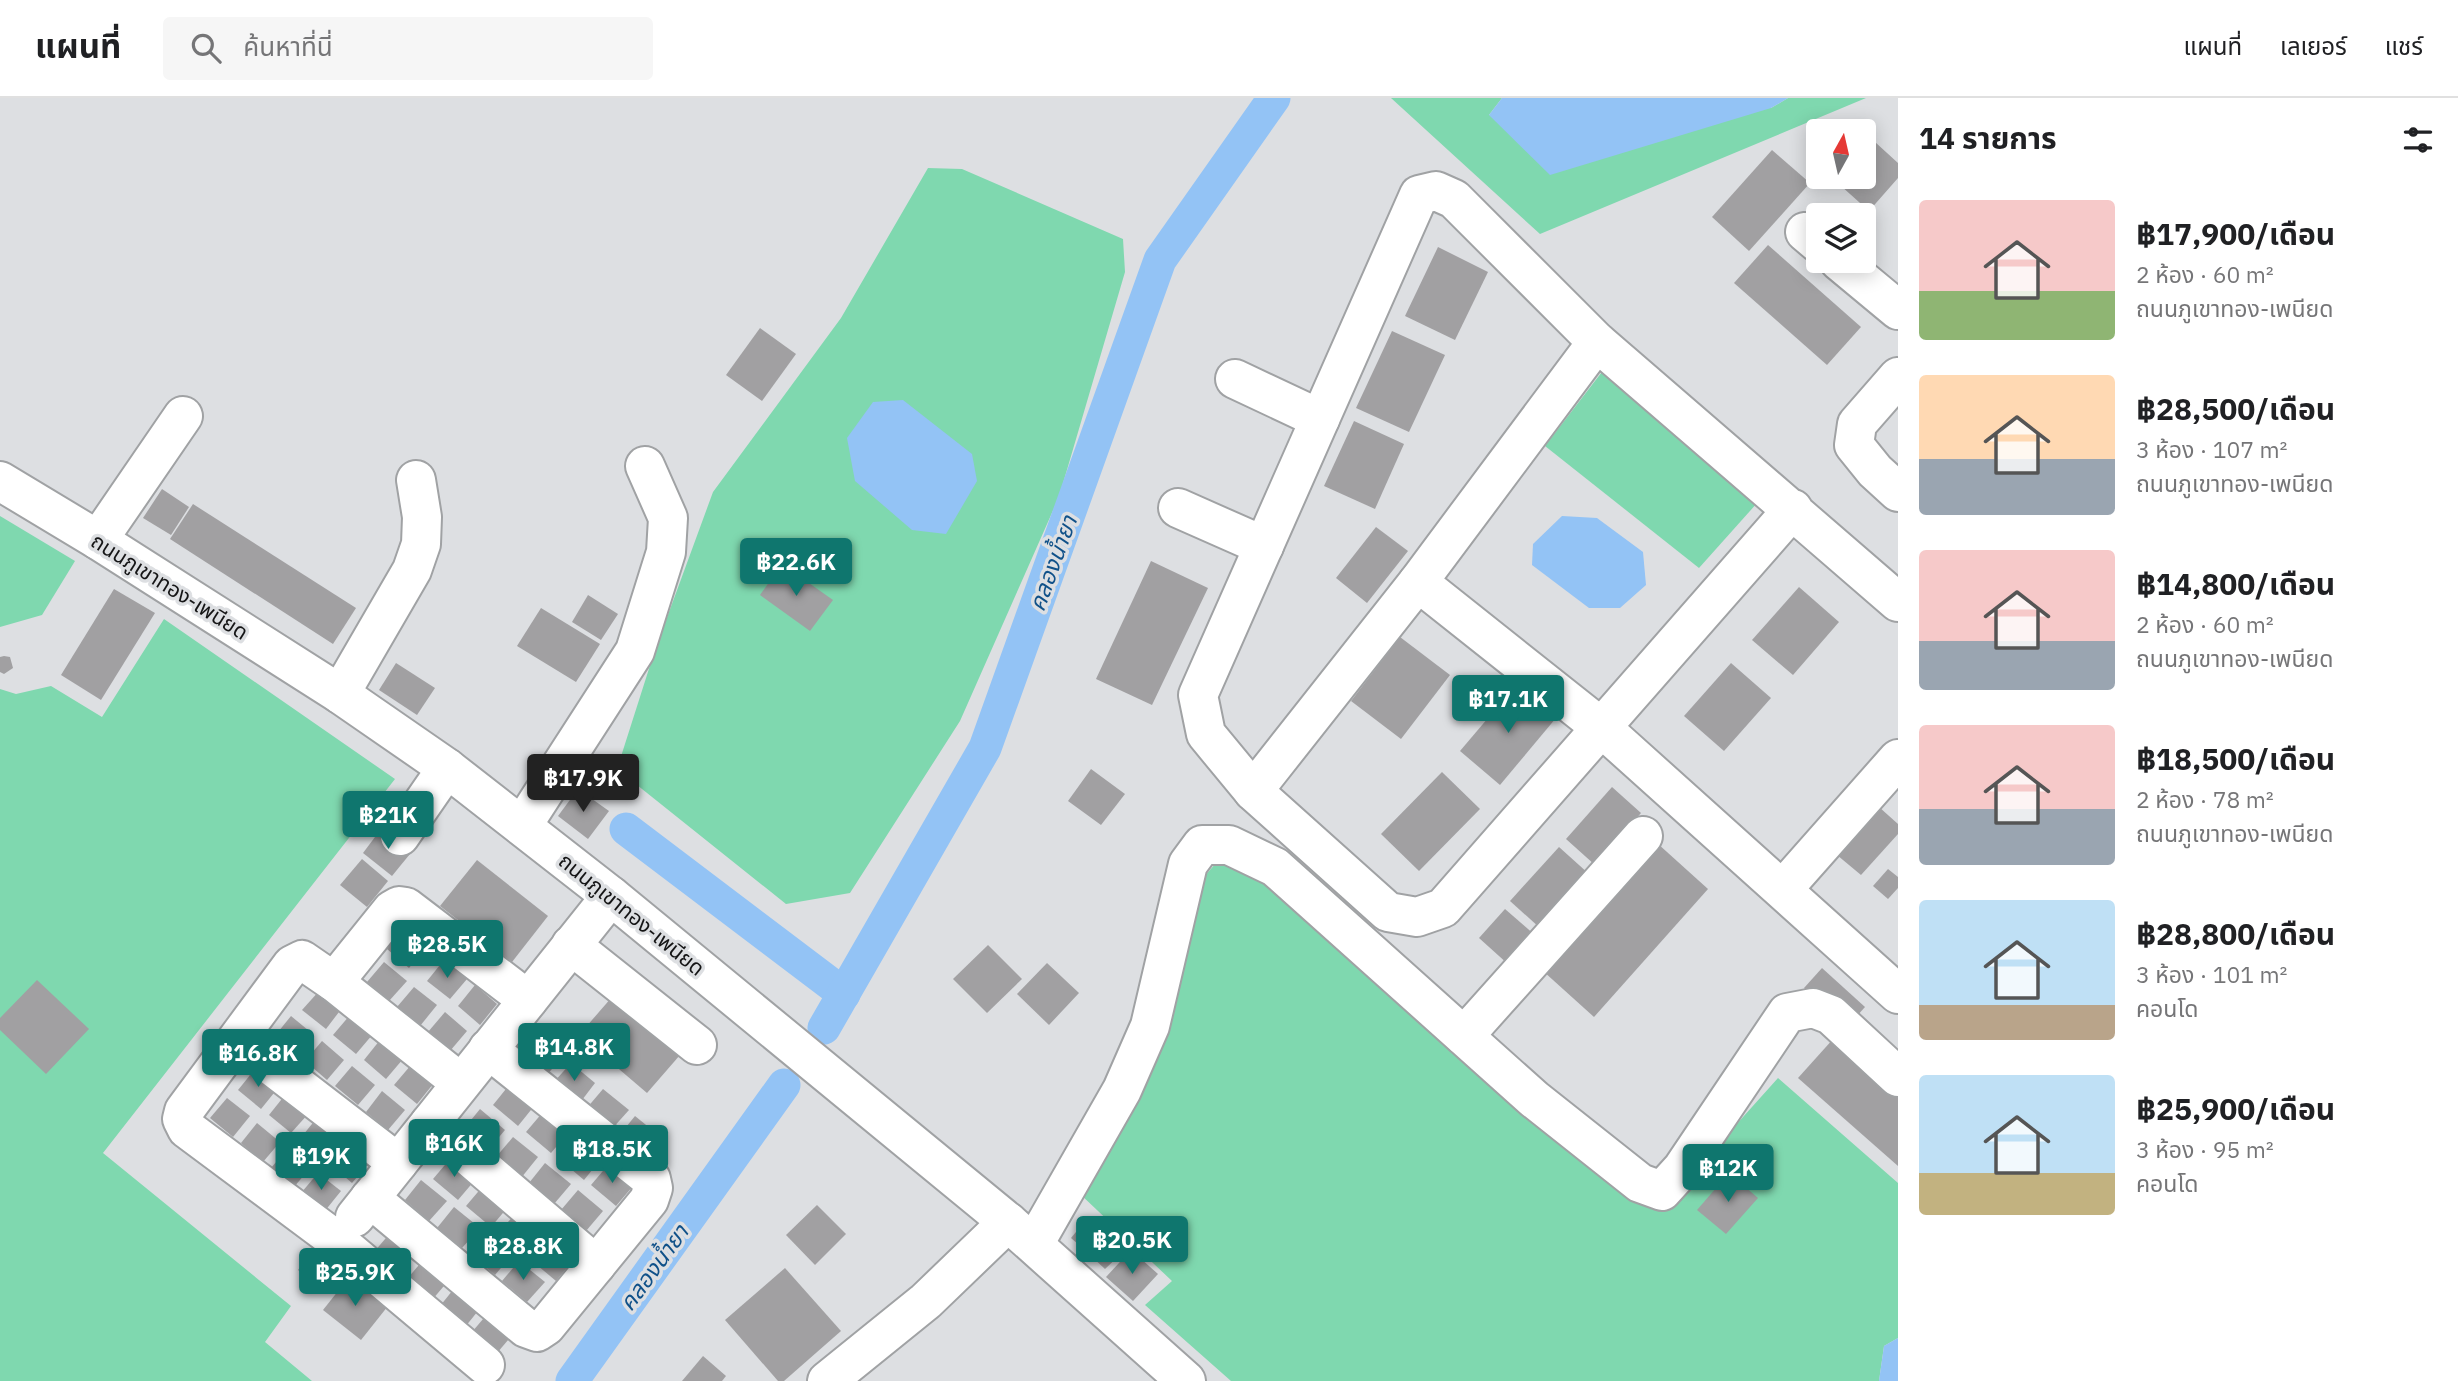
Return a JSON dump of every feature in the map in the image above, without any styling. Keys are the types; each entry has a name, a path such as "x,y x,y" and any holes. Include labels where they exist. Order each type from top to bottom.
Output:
{"street":[{"path":"1793,509 1603,729 1443,908 1417,917 1388,912 1253,791 1206,734 1198,695 1419,195 1436,191 1454,199 1597,342 1793,509 1898,602"},
{"path":"1853,273 1898,310"},
{"path":"1253,791 1418,582 1597,342"},
{"path":"1898,377 1857,424 1854,445 1875,471 1898,492"},
{"path":"1235,379 1320,419"},
{"path":"98,540 183,416"},
{"path":"522,826 635,652 666,552 668,518 645,466"},
{"path":"340,694 412,570 421,544 422,530 416,480"},
{"name":"ถนนภูเขาทอง-เพนียด","path":"0,481 340,694 447,768 611,896 1021,1233 1186,1381"},
{"path":"1178,508 1264,546"},
{"path":"1418,582 1603,729 1898,994"},
{"path":"1783,889 1898,759"},
{"path":"400,836 447,768"},
{"path":"1464,1036 1643,836"},
{"path":"827,1381 926,1301 1021,1233 1122,1090 1150,1026 1188,864 1202,845 1229,845 1275,867 1534,1099 1640,1183 1662,1191 1682,1169 1787,1013 1813,1008 1832,1015 1898,1077"},
{"path":"336,1240 611,896"},
{"path":"334,982 392,910 399,906 406,907 528,1000"},
{"path":"571,945 697,1045"},
{"path":"461,1083 334,982 302,960 292,965 184,1111 182,1119 187,1129 336,1240 485,1365"},
{"path":"238,1040 398,1163"},
{"path":"370,1198 526,1328 537,1332 546,1326 649,1200 653,1188 651,1179 488,1049"},
{"path":"430,1123 596,1265"}],"green space":[{"path":"1391,98 1502,98 1489,115 1771,108 1788,98 1866,98 1816,119 1806,119 1806,123 1540,234"},
{"path":"928,168 962,169 1123,239 1125,272 1059,497 960,721 850,893 786,904 617,769 654,653 713,492 841,318"},
{"path":"1605,368 1758,502 1699,568 1545,446"},
{"path":"0,516 75,561 42,615 0,627"},
{"path":"164,619 395,779 103,1153 291,1306 265,1342 312,1381 0,1381 0,689 16,694 51,686 102,717"},
{"path":"1237,861 1665,1204 1778,1078 1898,1183 1898,1338 1884,1346 1879,1381 1231,1381 1145,1305 1172,1281 1079,1193 1202,879 1217,862"}],"water":[{"path":"1502,98 1788,98 1771,108 1550,175 1489,115"},
{"path":"903,400 972,454 977,481 946,534 912,530 855,481 847,438 873,402"},
{"path":"1562,516 1597,518 1643,552 1646,585 1620,608 1589,608 1532,565 1533,544"},
{"path":"1898,1338 1898,1381 1879,1381 1884,1346"}],"building":[{"path":"1876,143 1898,163 1898,178 1876,203 1860,203 1844,189 1876,189"},
{"path":"1772,150 1806,180 1806,187 1749,251 1712,217"},
{"path":"1768,245 1861,327 1827,365 1734,283"},
{"path":"1438,247 1488,272 1455,340 1405,316"},
{"path":"760,328 796,354 762,401 726,375"},
{"path":"1392,331 1445,355 1409,432 1356,408"},
{"path":"1354,421 1404,444 1375,509 1324,486"},
{"path":"162,489 189,507 171,535 143,518"},
{"path":"193,504 356,608 333,644 170,539"},
{"path":"1376,527 1408,551 1367,603 1336,578"},
{"path":"1151,561 1208,588 1152,705 1096,679"},
{"path":"782,564 833,600 810,631 760,595"},
{"path":"1799,587 1839,622 1793,675 1752,640"},
{"path":"114,589 155,613 101,700 61,675"},
{"path":"588,595 618,614 601,640 572,622"},
{"path":"541,608 600,644 576,682 517,646"},
{"path":"1400,637 1450,675 1401,739 1351,701"},
{"path":"0,657 10,657 13,668 4,674 0,672"},
{"path":"396,663 435,688 417,715 379,690"},
{"path":"1731,663 1771,698 1724,751 1684,716"},
{"path":"1516,685 1556,718 1500,785 1460,751"},
{"path":"1091,769 1125,794 1101,825 1068,801"},
{"path":"1442,772 1480,809 1419,871 1381,834"},
{"path":"1612,787 1641,813 1595,865 1566,839"},
{"path":"578,789 609,811 588,839 558,816"},
{"path":"1879,807 1898,824 1898,834 1861,875 1837,855"},
{"path":"384,825 414,849 392,876 363,853"},
{"path":"1657,843 1708,889 1594,1017 1543,971"},
{"path":"1559,847 1589,874 1540,928 1510,901"},
{"path":"362,859 388,881 367,907 340,885"},
{"path":"477,860 548,916 512,962 440,906"},
{"path":"1888,869 1898,877 1898,888 1888,899 1873,886"},
{"path":"1505,909 1536,936 1509,965 1479,938"},
{"path":"403,928 426,947 409,968 387,949"},
{"path":"988,945 1022,979 987,1013 953,979"},
{"path":"444,960 467,979 450,999 427,981"},
{"path":"384,962 407,981 389,1001 367,982"},
{"path":"1047,963 1079,993 1049,1025 1017,994"},
{"path":"1822,968 1865,1007 1847,1027 1804,988"},
{"path":"37,980 89,1029 46,1074 0,1030 0,1018"},
{"path":"475,985 497,1004 480,1025 458,1006"},
{"path":"414,987 437,1005 420,1026 397,1007"},
{"path":"320,990 342,1008 326,1029 302,1010"},
{"path":"612,997 680,1055 647,1093 579,1035"},
{"path":"445,1012 467,1031 450,1051 428,1032"},
{"path":"350,1015 373,1034 356,1054 333,1035"},
{"path":"291,1016 314,1035 297,1055 274,1037"},
{"path":"538,1035 563,1056 546,1076 520,1055"},
{"path":"1834,1038 1898,1094 1898,1166 1798,1078"},
{"path":"380,1040 403,1059 386,1079 364,1060"},
{"path":"322,1041 344,1060 327,1080 305,1061"},
{"path":"571,1063 595,1083 579,1104 553,1083"},
{"path":"411,1065 434,1083 417,1104 394,1085"},
{"path":"352,1066 375,1085 358,1105 335,1086"},
{"path":"255,1069 278,1088 261,1109 238,1090"},
{"path":"510,1084 535,1105 518,1126 493,1105"},
{"path":"603,1089 629,1110 611,1130 586,1109"},
{"path":"382,1091 405,1110 388,1130 366,1112"},
{"path":"285,1095 309,1113 291,1133 269,1115"},
{"path":"227,1098 250,1116 233,1137 210,1118"},
{"path":"480,1109 505,1130 488,1150 463,1130"},
{"path":"543,1112 568,1133 551,1153 526,1132"},
{"path":"635,1116 661,1137 644,1158 618,1137"},
{"path":"316,1119 339,1138 322,1159 299,1140"},
{"path":"257,1123 280,1142 263,1162 241,1143"},
{"path":"513,1137 538,1157 521,1178 496,1157"},
{"path":"576,1138 601,1159 584,1180 559,1159"},
{"path":"347,1144 369,1163 352,1183 330,1164"},
{"path":"288,1148 311,1167 294,1187 271,1168"},
{"path":"450,1159 475,1180 458,1200 433,1179"},
{"path":"545,1163 571,1184 554,1204 529,1183"},
{"path":"608,1165 633,1186 616,1206 591,1185"},
{"path":"318,1173 341,1191 324,1212 301,1193"},
{"path":"1729,1173 1758,1198 1726,1234 1697,1210"},
{"path":"421,1180 447,1201 429,1221 405,1200"},
{"path":"483,1186 508,1207 491,1227 466,1206"},
{"path":"578,1190 603,1211 586,1231 561,1210"},
{"path":"817,1205 846,1234 815,1265 786,1235"},
{"path":"454,1207 480,1228 462,1248 437,1228"},
{"path":"516,1213 541,1234 524,1254 498,1233"},
{"path":"1085,1221 1101,1235 1086,1251 1071,1238"},
{"path":"391,1232 416,1252 399,1273 374,1252"},
{"path":"487,1234 512,1255 495,1275 470,1254"},
{"path":"548,1239 573,1260 556,1281 531,1260"},
{"path":"1107,1240 1121,1254 1105,1269 1091,1256"},
{"path":"317,1247 346,1269 327,1293 298,1270"},
{"path":"1131,1250 1158,1274 1133,1301 1106,1277"},
{"path":"424,1259 449,1280 432,1300 407,1279"},
{"path":"519,1261 545,1282 527,1302 502,1281"},
{"path":"785,1268 841,1331 784,1381 778,1381 725,1320"},
{"path":"350,1276 388,1306 361,1340 323,1310"},
{"path":"457,1285 482,1306 465,1327 440,1306"},
{"path":"489,1312 514,1333 497,1353 472,1332"},
{"path":"703,1356 726,1376 722,1381 682,1381"}],"waterway":[{"name":"คลองน้ำยา","path":"824,1028 985,748 1160,260 1274,98"},
{"path":"626,829 844,994"},
{"name":"คลองน้ำยา","path":"572,1381 784,1085"}]}
